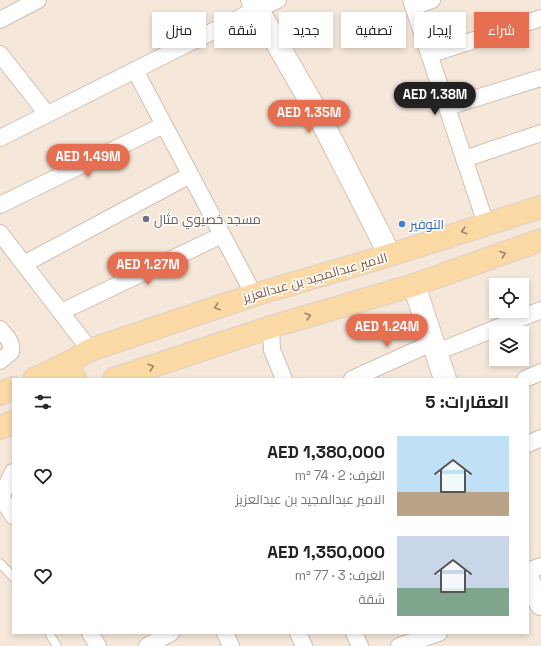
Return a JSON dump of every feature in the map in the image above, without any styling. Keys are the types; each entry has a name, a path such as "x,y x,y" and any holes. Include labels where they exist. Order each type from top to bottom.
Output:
{"main road":[{"name":"الامير عبدالمجيد بن عبدالعزيز","path":"39,378 72,371 90,350 254,295 390,255 531,210"},
{"path":"117,378 271,327 414,285 537,242 531,210"},
{"path":"0,394 12,388"},
{"path":"0,428 12,422"}],"street":[{"path":"0,20 38,0"},
{"path":"0,138 134,70 254,4 278,0"},
{"path":"432,0 412,3 486,224"},
{"path":"254,4 319,116 390,255"},
{"path":"429,55 541,18"},
{"path":"0,54 46,114"},
{"path":"134,70 254,295"},
{"path":"447,107 541,78"},
{"path":"0,205 164,125"},
{"path":"464,159 541,134"},
{"path":"24,264 190,175"},
{"path":"0,233 90,350"},
{"path":"61,312 222,235"},
{"path":"414,285 445,378"},
{"path":"355,378 435,347 541,310"},
{"path":"271,327 272,350 284,378"},
{"path":"0,329 11,342 12,347 11,352 0,361"},
{"path":"527,378 541,372"},
{"path":"529,444 541,438"},
{"path":"12,474 1,497 12,514"},
{"path":"541,566 529,581 541,604"},
{"path":"91,634 98,646"},
{"path":"147,646 169,634"},
{"path":"225,634 231,646"},
{"path":"298,634 304,646"},
{"path":"354,634 360,646"},
{"path":"399,646 420,636 433,634"}],"lane":[{"path":"0,563 12,576"},
{"path":"50,634 57,646"}],"shaded area":[{"path":"0,0 541,0 541,646 0,646"}],"place":[{"name":"مسجد خصيوي مثال","path":"146,219"},
{"name":"التوفير","path":"402,224"}]}
